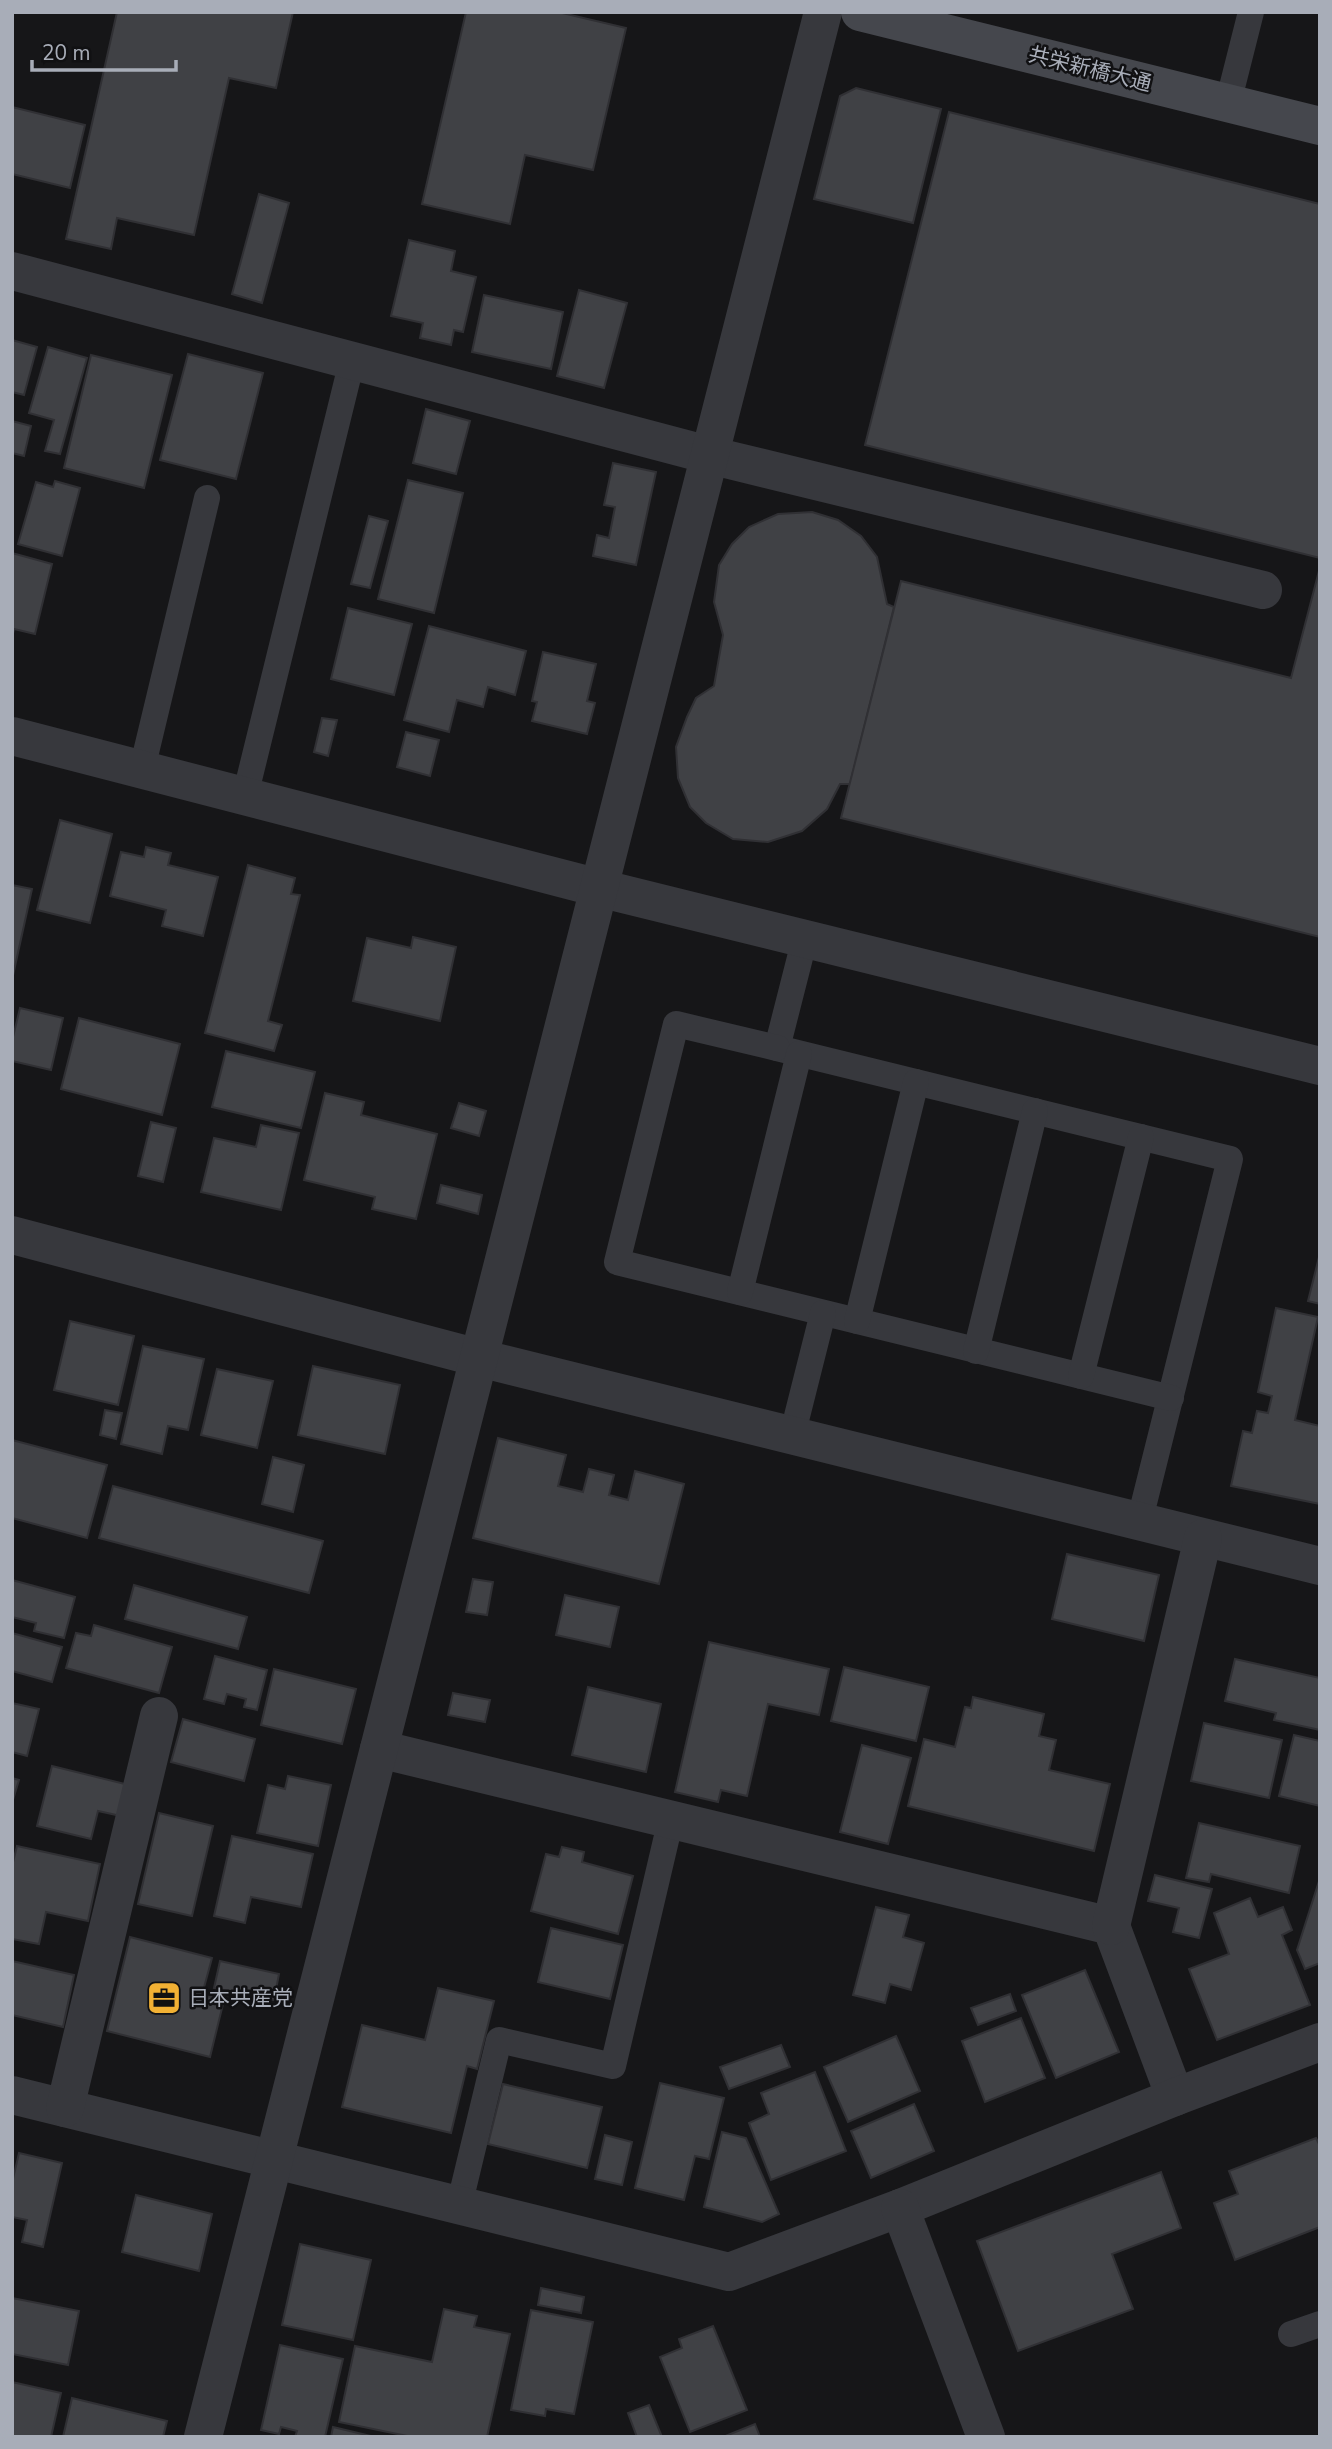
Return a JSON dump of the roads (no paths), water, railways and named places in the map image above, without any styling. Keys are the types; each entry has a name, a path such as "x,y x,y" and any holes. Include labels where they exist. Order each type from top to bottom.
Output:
{"street":[{"path":"203,2437 823,12"},
{"name":"共栄新橋大通","path":"860,12 1320,126"},
{"path":"12,271 709,456 1263,590"},
{"path":"12,736 599,888 1320,1066"},
{"path":"15,1245 1320,1566"},
{"path":"1175,2097 1111,1926 1203,1538"},
{"path":"65,2108 159,1716"},
{"path":"379,1749 1111,1926"},
{"path":"12,2095 729,2272 900,2208 1175,2097 1320,2042"},
{"path":"900,2208 986,2437"}],"lane":[{"path":"1228,103 1251,12"},
{"path":"245,796 352,360"},
{"path":"142,769 207,498"},
{"path":"740,1292 788,1051 805,938"},
{"path":"1139,1522 1171,1398 1230,1159 676,1024 617,1262 1171,1398"},
{"path":"857,1321 916,1082"},
{"path":"976,1351 1035,1111"},
{"path":"1081,1376 1141,1138"},
{"path":"792,1436 823,1313"},
{"path":"459,2206 499,2040 612,2067 671,1819"},
{"path":"1291,2334 1320,2323"}],"place":[{"name":"日本共産党","path":"164,1998"}]}
